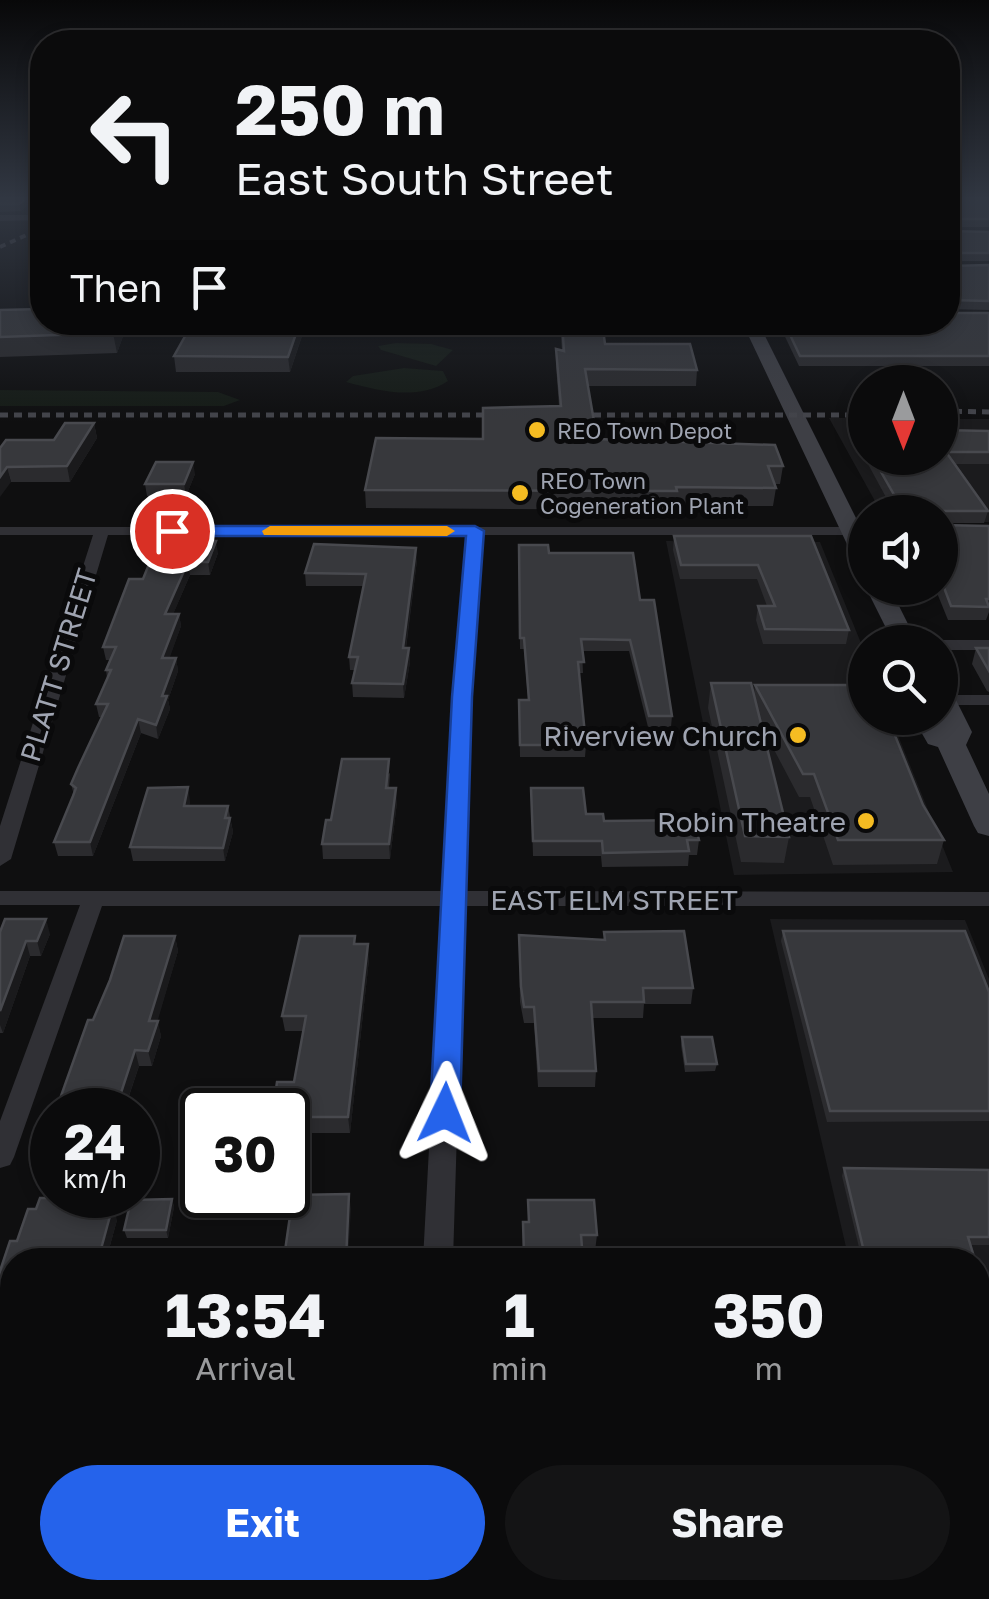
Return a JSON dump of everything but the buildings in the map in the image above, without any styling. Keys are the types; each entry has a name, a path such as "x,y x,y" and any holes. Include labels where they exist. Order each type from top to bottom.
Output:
{"street":[{"path":"757,335 848,512"},
{"path":"0,531 848,531"},
{"name":"PLATT STREET","path":"0,858 102,531"},
{"path":"439,1248 462,697 475,531"},
{"path":"958,644 989,645"},
{"path":"958,702 989,700"},
{"path":"938,735 950,742 989,826"},
{"name":"EAST ELM STREET","path":"0,898 989,899"},
{"path":"0,1157 93,898"}],"shaded area":[{"path":"431,344 453,350 436,366 378,346"},
{"path":"404,368 443,371 448,381 411,392 346,382 353,376"},
{"path":"0,390 218,392 240,400 224,406 0,406"},
{"path":"829,418 848,418 848,452"},
{"path":"958,419 989,419 989,522 958,522 958,495 872,495 861,475 958,475"},
{"path":"666,541 820,542 854,625 848,625 848,735 898,735 953,872 734,875"},
{"path":"770,919 965,920 989,979 989,1248 846,1248"}],"railway":[{"path":"958,411 989,412"},
{"path":"0,415 510,415"},
{"path":"565,415 848,415"}],"slow traffic":[{"path":"270,531 447,531"}],"place":[{"name":"REO Town Depot","path":"537,430"},
{"name":"REO Town Cogeneration Plant","path":"520,493"},
{"name":"Riverview Church","path":"798,735"},
{"name":"Robin Theatre","path":"866,821"}],"route":[{"path":"172,531 475,531 462,697 445,1113"}]}
